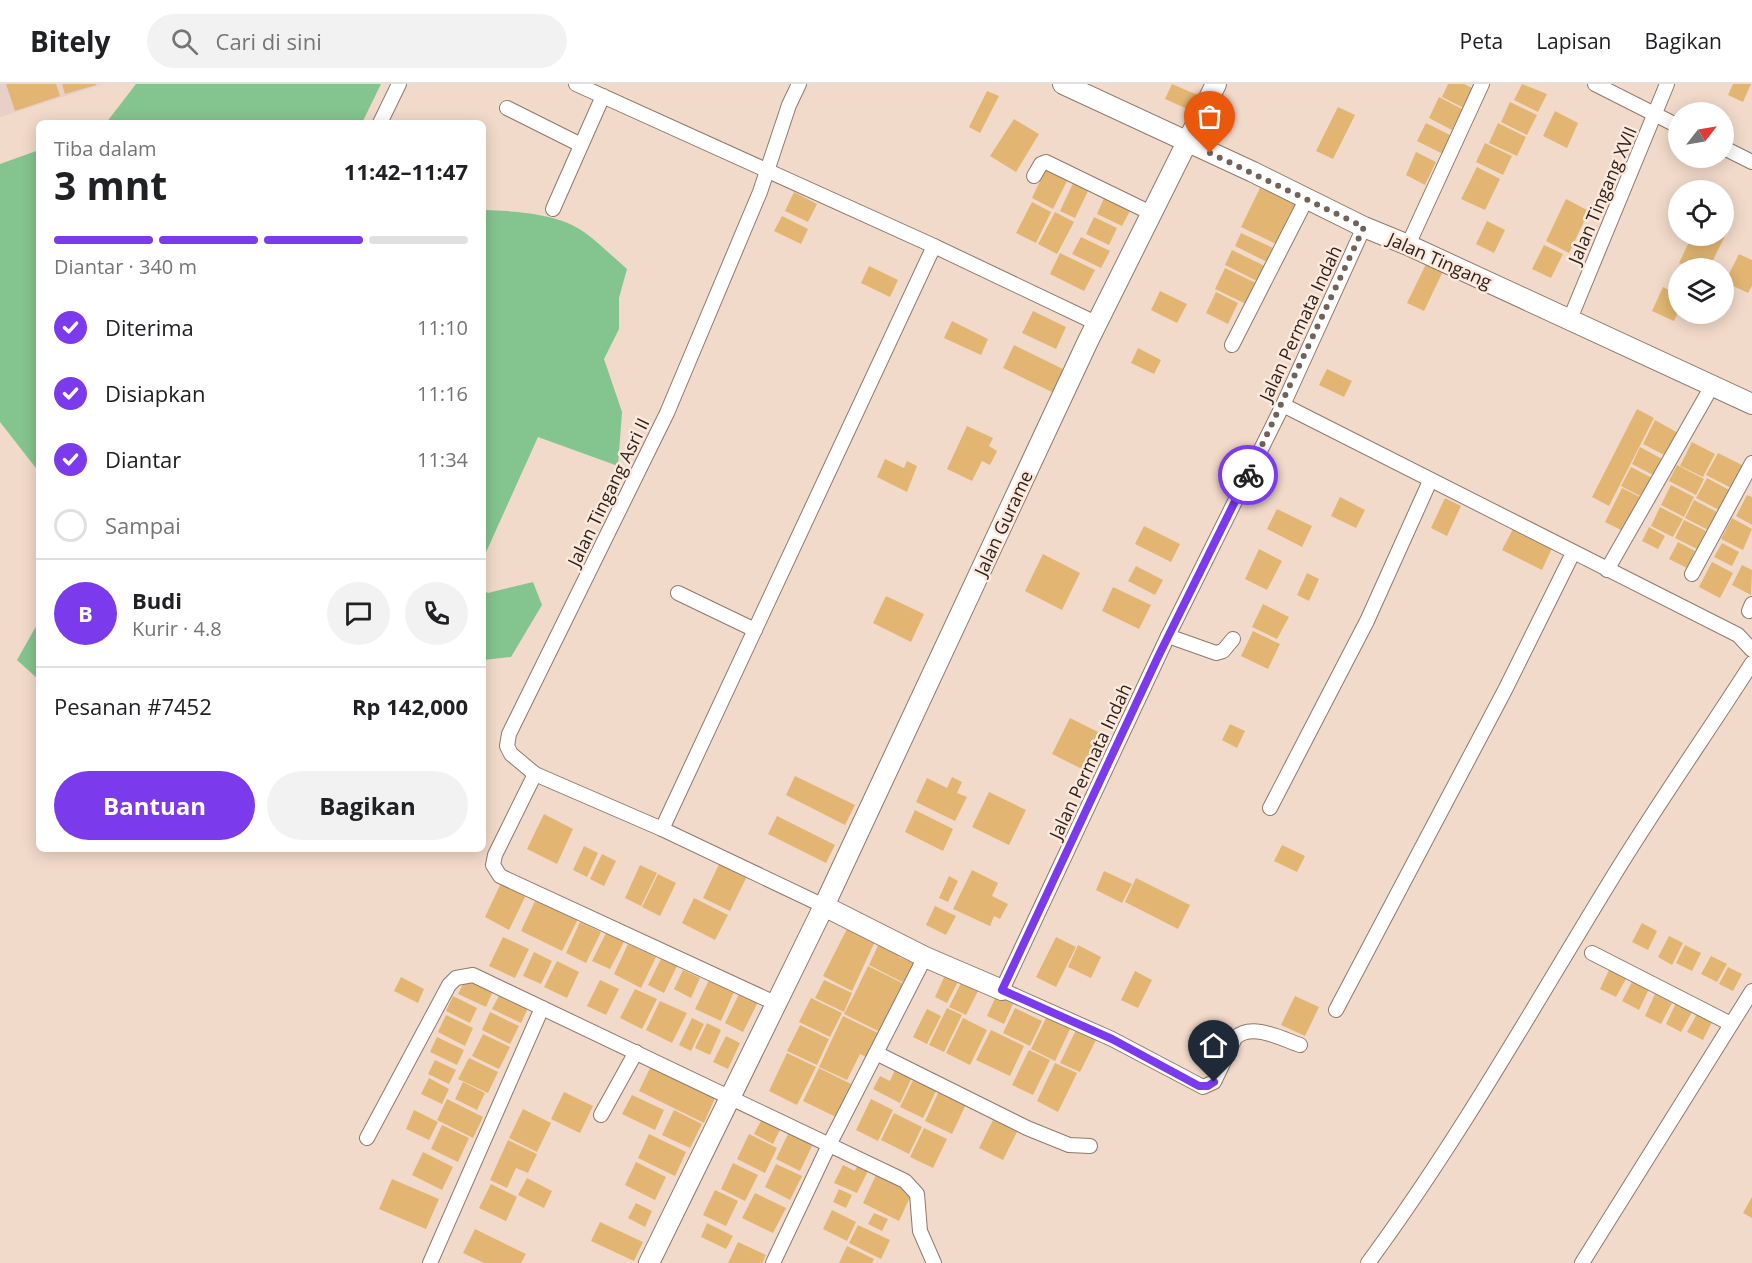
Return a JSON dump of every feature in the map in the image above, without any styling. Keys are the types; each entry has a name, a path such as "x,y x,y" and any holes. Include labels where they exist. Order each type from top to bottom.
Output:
{"street":[{"path":"381,120 399,84"},
{"path":"576,84 934,246 1098,324"},
{"name":"Jalan Tingang Asri II","path":"799,84 789,105 767,172 667,413 509,734 507,746 511,754 535,774 662,829 824,906"},
{"name":"Jalan Tingang","path":"1063,84 1364,227 1408,245 1752,404"},
{"name":"Jalan Gurame","path":"649,1263 671,1223 729,1098 824,906 1098,324 1216,84"},
{"path":"1408,245 1482,84"},
{"path":"1595,84 1668,121"},
{"name":"Jalan Tingang XVII","path":"1570,319 1667,84"},
{"path":"553,209 603,96"},
{"path":"507,108 581,145"},
{"path":"1734,153 1752,162"},
{"path":"1034,176 1041,164 1046,162 1153,214"},
{"path":"1232,345 1307,198"},
{"name":"Jalan Permata Indah","path":"1002,990 1168,636 1283,405 1364,227"},
{"path":"662,829 934,246"},
{"path":"1607,570 1712,386"},
{"path":"1283,405 1738,635 1752,650"},
{"path":"1692,574 1752,464"},
{"path":"1270,808 1367,621 1430,481"},
{"path":"1336,1010 1505,690 1573,552"},
{"path":"678,593 755,630"},
{"path":"1168,636 1216,653 1223,651 1233,639"},
{"path":"1368,1263 1409,1207 1523,1029 1611,879 1752,663"},
{"path":"535,774 495,855 494,865 500,876 775,1003"},
{"path":"824,906 925,957 1112,1039 1203,1087 1214,1082 1235,1038 1240,1033 1255,1030 1300,1046"},
{"path":"1592,952 1731,1024"},
{"path":"773,1263 829,1145 925,957"},
{"path":"367,1138 449,985 456,978 473,975 905,1181 915,1188 920,1231 934,1263"},
{"path":"1582,1263 1752,992"},
{"path":"430,1263 542,1008"},
{"path":"601,1115 636,1052"},
{"path":"876,1053 1028,1128 1069,1145 1090,1146"}],"shaded area":[{"path":"0,84 104,84 0,117"}],"green space":[{"path":"136,84 381,84 363,120 108,120"},
{"path":"36,151 36,468 0,422 0,164"},
{"path":"486,210 535,214 573,226 601,245 627,269 619,298 619,329 604,359 622,412 618,466 538,437 486,552"},
{"path":"533,582 542,605 511,657 486,660 486,592"},
{"path":"36,626 36,677 17,660"}],"building":[{"path":"6,84 56,84 60,96 15,111"},
{"path":"62,84 96,84 96,85 65,94"},
{"path":"1172,84 1202,97 1196,113 1165,99"},
{"path":"1448,84 1464,84 1474,89 1464,108 1442,97"},
{"path":"1522,84 1547,94 1538,112 1514,100"},
{"path":"1733,84 1751,84 1743,102 1728,95"},
{"path":"987,91 999,96 980,133 969,127"},
{"path":"1439,97 1462,109 1452,130 1429,118"},
{"path":"1510,102 1537,115 1527,135 1501,122"},
{"path":"1338,107 1355,115 1333,159 1316,151"},
{"path":"1555,111 1578,123 1567,148 1543,136"},
{"path":"1014,119 1039,134 1016,172 990,156"},
{"path":"1426,123 1452,136 1443,154 1417,141"},
{"path":"1498,123 1526,137 1517,156 1489,143"},
{"path":"1485,143 1512,156 1503,175 1476,162"},
{"path":"1416,152 1436,162 1425,185 1406,175"},
{"path":"1048,164 1070,175 1053,209 1032,198"},
{"path":"1477,167 1500,179 1485,210 1461,199"},
{"path":"1075,179 1090,187 1075,218 1060,211"},
{"path":"1260,188 1295,205 1276,244 1241,227"},
{"path":"794,192 817,204 808,222 785,211"},
{"path":"1105,196 1131,209 1122,226 1097,214"},
{"path":"1566,199 1589,211 1569,253 1546,241"},
{"path":"1032,202 1051,212 1036,243 1016,233"},
{"path":"1055,212 1074,222 1057,254 1038,244"},
{"path":"782,216 808,229 801,244 774,231"},
{"path":"1094,217 1117,228 1109,245 1086,234"},
{"path":"1487,221 1505,230 1494,253 1476,244"},
{"path":"1241,233 1273,248 1267,262 1235,246"},
{"path":"1081,237 1110,251 1101,268 1072,254"},
{"path":"1544,245 1563,254 1551,278 1532,269"},
{"path":"1687,246 1720,246 1714,258 1681,258"},
{"path":"1232,250 1271,269 1263,284 1225,265"},
{"path":"1060,253 1095,270 1084,291 1050,274"},
{"path":"1739,254 1752,260 1752,286 1748,293 1734,286 1734,264"},
{"path":"1429,258 1445,267 1424,311 1407,303"},
{"path":"869,266 898,280 890,297 861,283"},
{"path":"1225,268 1262,286 1252,307 1215,289"},
{"path":"1663,287 1668,290 1668,318 1652,311"},
{"path":"1160,291 1187,304 1177,323 1151,310"},
{"path":"1216,292 1238,303 1228,324 1206,313"},
{"path":"1033,311 1066,327 1056,349 1022,333"},
{"path":"952,321 988,339 981,355 944,338"},
{"path":"1014,345 1067,371 1056,394 1003,368"},
{"path":"1138,348 1161,360 1154,374 1131,363"},
{"path":"1327,369 1352,381 1344,397 1319,385"},
{"path":"1637,409 1654,418 1609,506 1592,497"},
{"path":"1655,420 1678,433 1666,456 1643,444"},
{"path":"967,426 993,438 989,446 997,451 990,465 982,461 972,481 947,469"},
{"path":"1692,442 1715,454 1703,477 1680,466"},
{"path":"1640,447 1664,460 1655,476 1632,464"},
{"path":"1718,453 1744,466 1733,489 1706,475"},
{"path":"885,459 904,468 907,461 917,466 907,492 877,477"},
{"path":"1677,465 1704,479 1696,495 1669,481"},
{"path":"1631,467 1654,479 1644,498 1621,486"},
{"path":"1707,478 1731,491 1721,511 1696,498"},
{"path":"1671,485 1694,497 1684,517 1661,505"},
{"path":"1622,488 1644,499 1627,533 1605,522"},
{"path":"1747,495 1752,497 1752,525 1736,516"},
{"path":"1340,497 1365,510 1356,528 1331,516"},
{"path":"1445,498 1461,506 1447,536 1431,528"},
{"path":"1694,500 1719,513 1710,531 1685,518"},
{"path":"1660,507 1683,519 1673,537 1651,526"},
{"path":"1277,509 1312,526 1302,547 1267,529"},
{"path":"1732,518 1752,529 1743,550 1721,539"},
{"path":"1684,520 1706,531 1697,549 1675,538"},
{"path":"1144,526 1180,544 1171,562 1135,544"},
{"path":"1514,527 1553,546 1542,570 1502,550"},
{"path":"1649,527 1665,536 1658,549 1642,541"},
{"path":"1678,542 1695,551 1687,568 1669,559"},
{"path":"1722,543 1739,552 1732,566 1714,557"},
{"path":"1259,549 1282,561 1267,590 1245,579"},
{"path":"1043,554 1080,573 1062,610 1025,591"},
{"path":"1712,562 1733,573 1720,598 1699,587"},
{"path":"1742,565 1752,570 1751,595 1732,585"},
{"path":"1136,566 1163,580 1155,595 1128,581"},
{"path":"1307,573 1319,579 1309,601 1297,595"},
{"path":"1113,587 1151,605 1139,629 1102,611"},
{"path":"886,596 924,614 911,642 873,623"},
{"path":"1263,604 1289,617 1277,639 1252,627"},
{"path":"1253,631 1280,644 1268,669 1241,656"},
{"path":"1070,718 1102,734 1084,770 1052,754"},
{"path":"1230,724 1245,731 1237,748 1222,740"},
{"path":"795,776 855,805 845,825 786,795"},
{"path":"952,777 962,782 957,793 967,797 955,821 916,802 927,778 947,788"},
{"path":"989,792 1026,810 1009,845 972,827"},
{"path":"915,810 953,829 943,851 905,832"},
{"path":"544,814 573,829 557,864 527,849"},
{"path":"777,816 835,845 826,863 768,834"},
{"path":"1282,845 1305,856 1297,872 1274,861"},
{"path":"584,846 598,853 587,877 573,870"},
{"path":"602,854 616,861 604,886 590,879"},
{"path":"722,858 749,872 730,911 703,898"},
{"path":"640,865 657,873 641,906 625,898"},
{"path":"972,870 998,883 992,896 1008,904 1000,919 994,916 990,926 953,909"},
{"path":"1104,871 1132,884 1122,903 1096,890"},
{"path":"658,874 676,883 660,916 642,907"},
{"path":"949,876 958,881 948,902 939,898"},
{"path":"1136,878 1190,905 1178,929 1125,902"},
{"path":"501,883 526,895 509,930 485,917"},
{"path":"694,898 728,915 715,940 682,923"},
{"path":"536,899 578,919 562,951 521,931"},
{"path":"935,906 956,916 946,935 926,925"},
{"path":"851,921 878,935 852,991 823,976"},
{"path":"580,922 601,932 586,963 566,953"},
{"path":"1642,923 1657,931 1648,950 1632,942"},
{"path":"607,931 625,940 610,969 592,961"},
{"path":"1669,936 1683,943 1672,965 1658,957"},
{"path":"503,937 529,949 515,978 489,966"},
{"path":"882,937 904,948 899,957 916,964 906,984 869,965"},
{"path":"1056,937 1076,947 1056,987 1036,977"},
{"path":"628,944 656,957 641,988 614,974"},
{"path":"1078,945 1101,957 1091,978 1068,967"},
{"path":"1685,945 1701,953 1692,971 1676,963"},
{"path":"534,952 552,961 541,984 523,976"},
{"path":"1711,956 1727,964 1717,982 1701,974"},
{"path":"661,959 677,966 664,993 648,985"},
{"path":"557,961 579,972 567,998 544,987"},
{"path":"868,966 906,985 882,1033 844,1014"},
{"path":"1728,967 1742,974 1733,991 1719,984"},
{"path":"1610,968 1627,977 1616,997 1600,989"},
{"path":"683,970 700,978 691,998 674,989"},
{"path":"1135,971 1152,980 1138,1008 1121,1000"},
{"path":"946,973 959,980 947,1003 935,997"},
{"path":"401,977 424,989 418,1003 394,991"},
{"path":"964,977 981,985 966,1015 949,1007"},
{"path":"466,978 493,991 486,1007 458,994"},
{"path":"600,980 619,989 606,1015 587,1006"},
{"path":"709,980 734,992 721,1021 695,1009"},
{"path":"824,980 852,993 844,1012 815,998"},
{"path":"1633,980 1649,989 1639,1010 1622,1001"},
{"path":"635,989 657,999 642,1029 620,1018"},
{"path":"501,992 529,1006 521,1023 492,1009"},
{"path":"740,992 758,1002 743,1032 725,1023"},
{"path":"1655,994 1672,1003 1661,1024 1645,1016"},
{"path":"453,996 477,1008 470,1023 446,1011"},
{"path":"996,996 1013,1004 1004,1024 987,1016"},
{"path":"1295,996 1319,1007 1305,1036 1281,1025"},
{"path":"811,998 842,1013 830,1037 799,1022"},
{"path":"660,1001 687,1013 672,1043 646,1030"},
{"path":"1676,1003 1692,1012 1681,1032 1666,1024"},
{"path":"947,1008 962,1015 944,1052 929,1045"},
{"path":"1015,1008 1042,1021 1030,1046 1003,1033"},
{"path":"927,1009 941,1016 927,1044 913,1037"},
{"path":"490,1012 519,1026 510,1044 482,1030"},
{"path":"1697,1014 1712,1022 1703,1040 1687,1032"},
{"path":"446,1015 473,1028 465,1046 438,1032"},
{"path":"843,1016 880,1034 868,1058 860,1054 847,1080 819,1067"},
{"path":"1047,1016 1071,1027 1055,1061 1031,1049"},
{"path":"692,1018 704,1024 691,1051 679,1045"},
{"path":"963,1018 987,1030 970,1065 946,1053"},
{"path":"707,1023 721,1030 710,1055 695,1048"},
{"path":"800,1025 829,1039 817,1065 787,1051"},
{"path":"1078,1026 1098,1036 1080,1072 1060,1063"},
{"path":"991,1030 1024,1046 1010,1076 976,1060"},
{"path":"483,1034 510,1047 499,1069 472,1056"},
{"path":"726,1036 740,1043 728,1069 713,1062"},
{"path":"437,1037 464,1050 457,1065 430,1052"},
{"path":"1029,1050 1050,1060 1033,1095 1012,1085"},
{"path":"787,1053 816,1067 797,1105 769,1091"},
{"path":"469,1058 498,1072 488,1093 458,1079"},
{"path":"435,1060 456,1070 449,1084 428,1074"},
{"path":"1055,1063 1077,1073 1058,1112 1037,1101"},
{"path":"897,1065 914,1073 900,1103 873,1089 880,1076 890,1081"},
{"path":"651,1066 715,1098 704,1123 639,1091"},
{"path":"819,1068 851,1084 836,1117 803,1101"},
{"path":"915,1076 938,1087 923,1118 900,1107"},
{"path":"429,1078 449,1089 442,1104 421,1094"},
{"path":"463,1082 485,1093 477,1110 455,1099"},
{"path":"940,1089 967,1102 952,1134 925,1121"},
{"path":"564,1092 593,1106 580,1133 551,1119"},
{"path":"632,1095 664,1110 655,1130 622,1114"},
{"path":"447,1099 483,1117 473,1138 437,1120"},
{"path":"871,1099 893,1110 878,1141 856,1130"},
{"path":"523,1109 551,1123 537,1152 509,1138"},
{"path":"414,1110 438,1122 429,1140 406,1129"},
{"path":"674,1110 702,1124 690,1148 662,1135"},
{"path":"894,1113 922,1127 909,1154 881,1140"},
{"path":"763,1117 782,1126 773,1144 754,1134"},
{"path":"993,1120 1017,1132 1003,1160 979,1148"},
{"path":"442,1125 469,1138 458,1162 431,1149"},
{"path":"924,1128 947,1139 933,1168 910,1157"},
{"path":"789,1132 813,1144 800,1171 776,1159"},
{"path":"649,1134 686,1152 675,1176 638,1158"},
{"path":"749,1134 777,1148 765,1173 737,1159"},
{"path":"508,1140 537,1154 528,1173 516,1168 507,1188 490,1180"},
{"path":"423,1152 453,1167 442,1190 412,1175"},
{"path":"636,1162 666,1177 655,1200 625,1185"},
{"path":"733,1163 758,1175 745,1201 721,1189"},
{"path":"776,1164 802,1176 790,1200 765,1187"},
{"path":"858,1164 869,1169 857,1193 834,1183 843,1165 855,1171"},
{"path":"876,1175 912,1193 899,1221 863,1203"},
{"path":"527,1178 552,1191 544,1208 518,1195"},
{"path":"392,1179 439,1199 426,1229 379,1209"},
{"path":"491,1184 517,1197 506,1221 479,1208"},
{"path":"839,1189 852,1195 846,1208 833,1202"},
{"path":"715,1190 738,1201 726,1226 703,1215"},
{"path":"755,1193 786,1208 773,1233 742,1218"},
{"path":"1752,1197 1752,1218 1743,1213"},
{"path":"636,1203 652,1211 645,1227 628,1218"},
{"path":"832,1210 856,1222 847,1241 823,1229"},
{"path":"874,1213 888,1219 882,1231 868,1224"},
{"path":"600,1222 643,1242 634,1261 591,1241"},
{"path":"707,1223 733,1236 726,1249 701,1237"},
{"path":"858,1225 890,1240 881,1259 849,1243"},
{"path":"475,1229 526,1254 521,1263 484,1263 463,1253"},
{"path":"738,1242 766,1255 762,1263 728,1263"},
{"path":"847,1246 874,1259 872,1263 839,1263"}],"way so far":[{"path":"1210,153 1364,227 1283,405 1248,475"}],"route":[{"path":"1214,1082 1208,1086 1199,1086 1112,1039 1002,990 1158,657 1248,475"}]}
